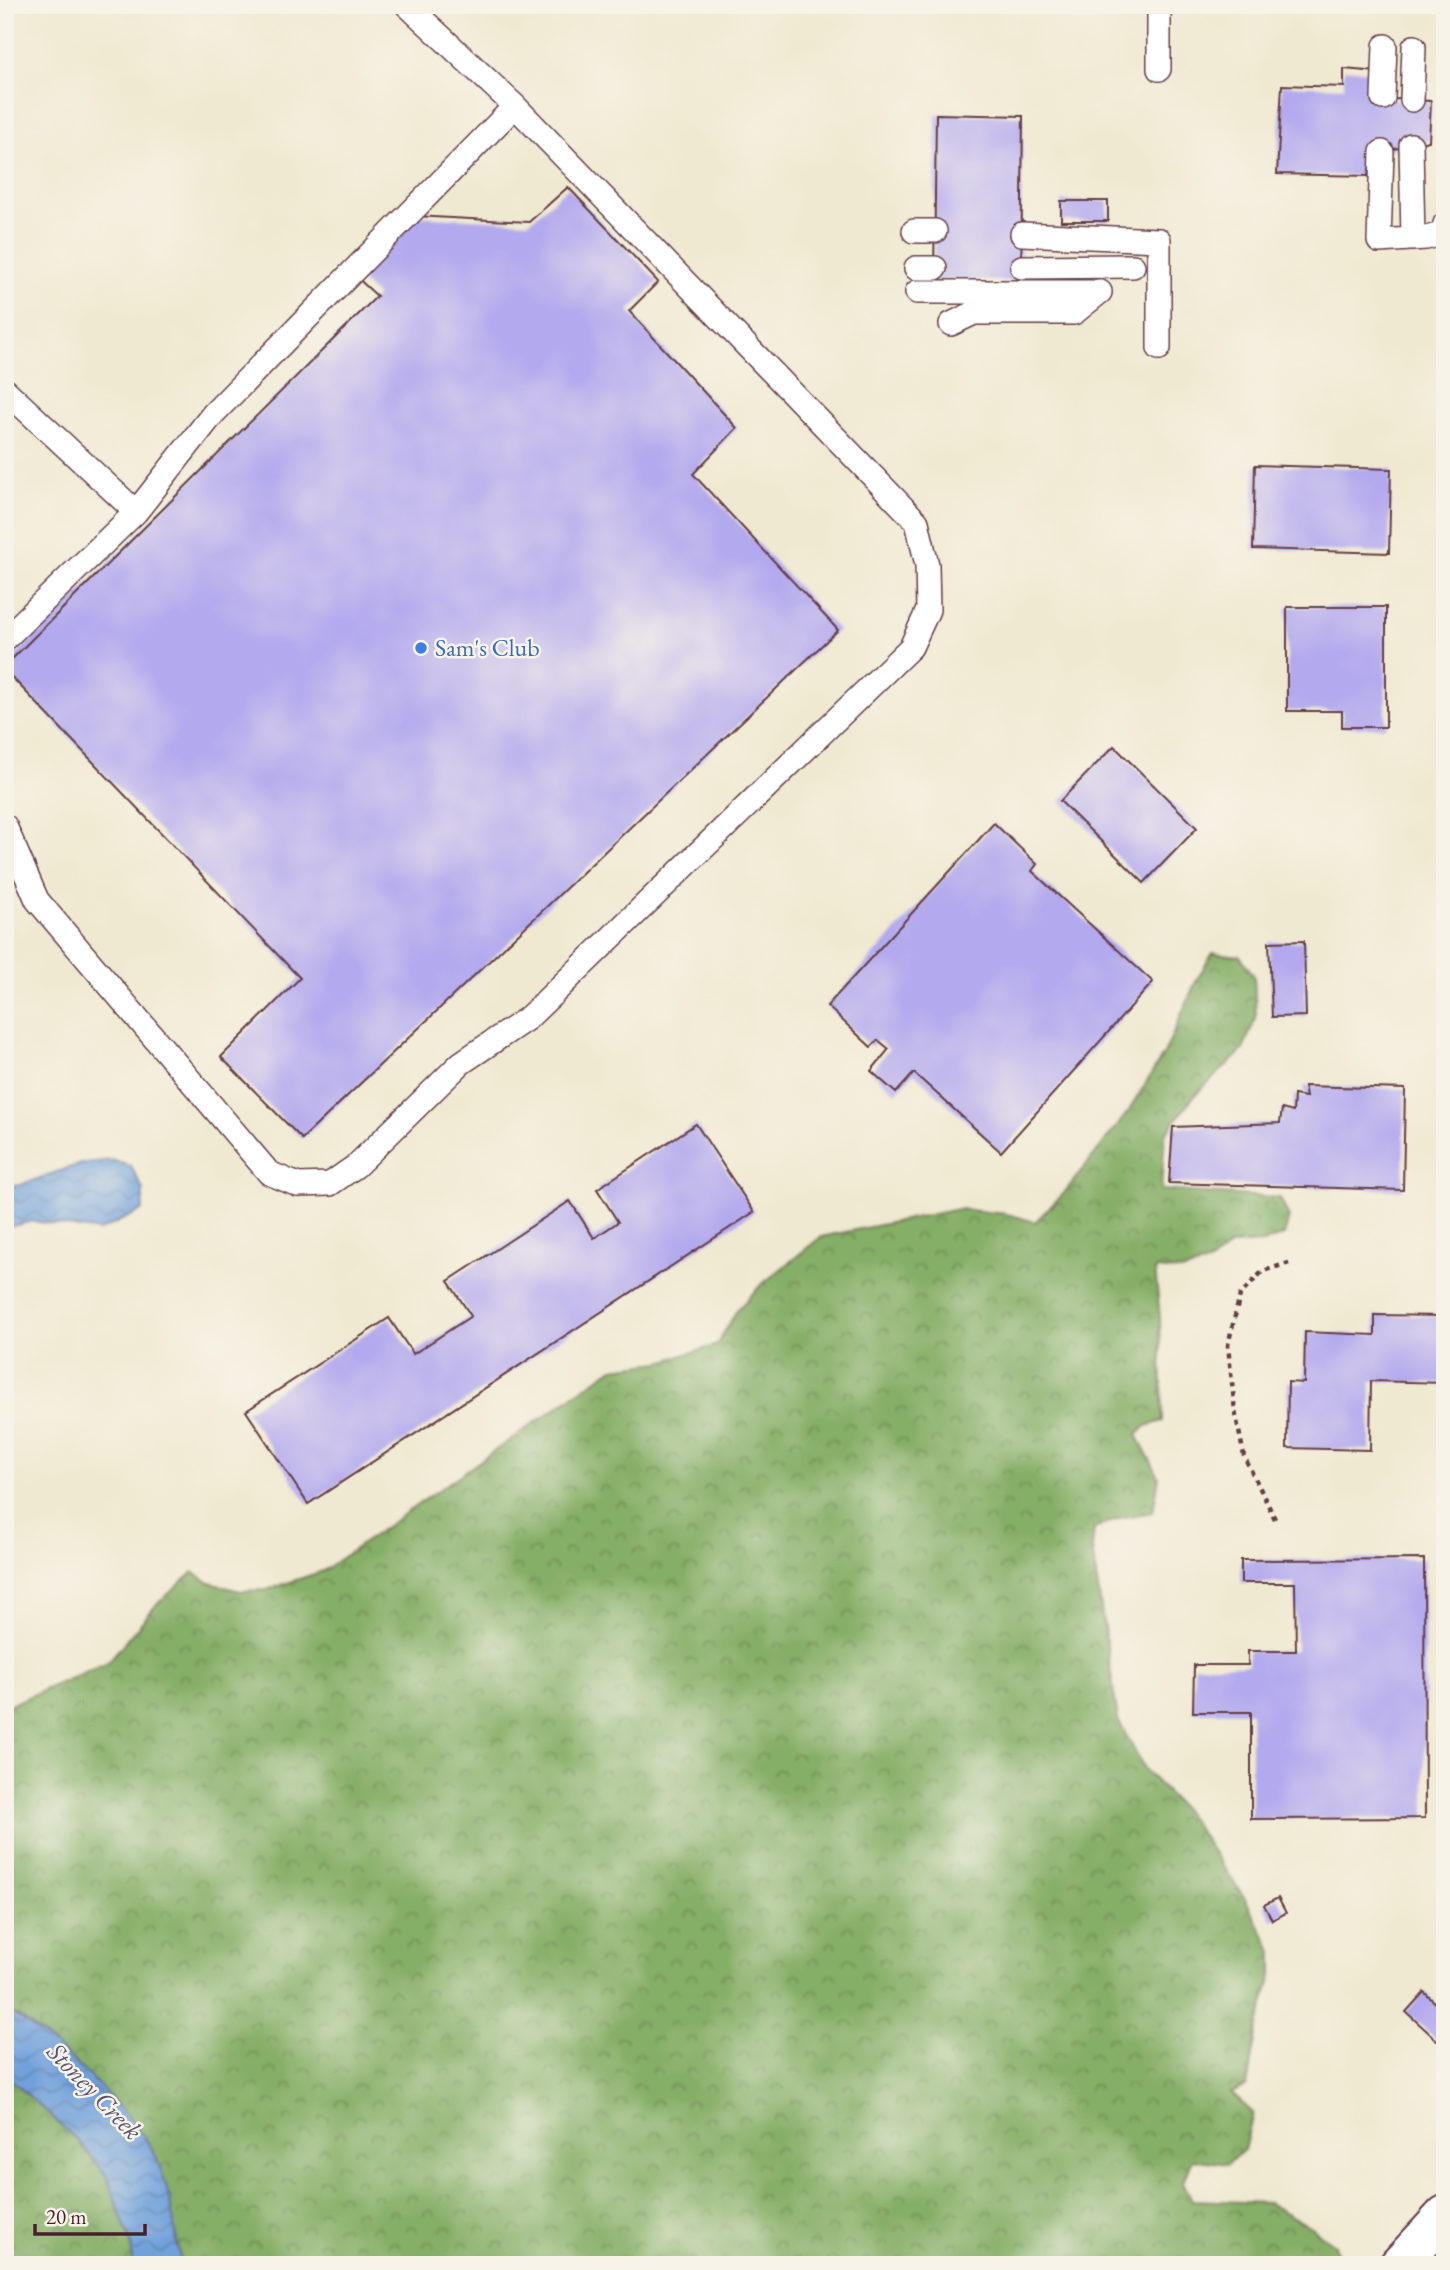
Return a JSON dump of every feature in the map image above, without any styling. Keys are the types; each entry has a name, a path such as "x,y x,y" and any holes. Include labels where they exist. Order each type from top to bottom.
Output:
{"street":[{"path":"1399,2265 1445,2215"}],"lane":[{"path":"5,826 37,900 269,1173 298,1185 330,1184 356,1166 461,1063 528,1018 911,647 928,610 928,565 917,522 515,106 407,5"},
{"path":"1159,69 1160,5"},
{"path":"1398,99 1399,46"},
{"path":"5,639 136,513 213,414 515,106"},
{"path":"1397,148 1396,240 1442,234 1445,224"},
{"path":"1022,234 1159,240 1159,348"},
{"path":"1022,267 1133,266"},
{"path":"917,292 1100,292 1074,313 974,313 951,324"},
{"path":"5,390 136,513"}],"path":[{"path":"1275,1519 1244,1456 1235,1410 1228,1345 1240,1295 1263,1271 1289,1263"}],"green space":[{"path":"1213,953 1240,956 1254,976 1256,1017 1243,1050 1195,1095 1165,1134 1161,1190 1280,1198 1289,1217 1284,1235 1263,1243 1231,1245 1210,1262 1182,1271 1155,1269 1160,1318 1163,1421 1146,1426 1137,1435 1159,1477 1153,1512 1123,1517 1094,1528 1092,1549 1118,1720 1145,1770 1186,1813 1246,1900 1273,1952 1273,1971 1256,2033 1247,2086 1231,2093 1253,2113 1244,2150 1227,2164 1192,2159 1183,2182 1192,2200 1268,2203 1311,2227 1334,2244 1338,2261 1335,2265 181,2265 165,2181 136,2125 74,2062 20,2017 5,2010 5,1707 108,1662 157,1604 193,1572 210,1583 240,1591 266,1590 323,1571 613,1368 661,1362 717,1345 737,1310 761,1285 821,1237 958,1209 1007,1214 1035,1222 1064,1193 1128,1112 1165,1052 1197,979"},
{"path":"5,2074 76,2139 107,2176 132,2247 132,2265 5,2265"}],"water":[{"path":"111,1160 131,1166 143,1190 143,1210 99,1231 33,1221 5,1228 5,1186 20,1185 80,1164"},
{"name":"Stoney Creek","path":"5,2010 42,2035 88,2075 130,2119 145,2139 155,2155 165,2181 181,2265 132,2265 132,2247 107,2176 76,2139 5,2074"}],"building":[{"path":"1344,69 1377,72 1376,98 1431,101 1429,141 1372,154 1368,176 1277,174 1282,85 1344,87"},
{"path":"936,114 1023,116 1021,281 934,280"},
{"name":"Sam's Club","path":"568,187 658,282 629,311 737,428 693,474 838,630 302,1139 221,1057 300,978 5,670 5,666 377,296 353,274 414,216 529,222"},
{"path":"1061,201 1108,201 1108,221 1061,221"},
{"path":"1255,465 1391,469 1389,553 1253,549"},
{"path":"1287,607 1386,607 1386,727 1342,727 1342,711 1287,711"},
{"path":"1114,746 1197,828 1144,883 1060,801"},
{"path":"994,823 1037,864 1032,871 1153,982 1001,1152 914,1073 896,1093 871,1071 889,1049 878,1040 871,1047 827,1006"},
{"path":"1304,941 1306,1016 1272,1017 1269,942"},
{"path":"1304,1086 1405,1089 1403,1190 1169,1183 1173,1127 1280,1123 1282,1109 1293,1112 1294,1095 1306,1097"},
{"path":"696,1124 754,1212 308,1504 246,1411 389,1318 413,1354 471,1316 448,1281 570,1201 594,1238 618,1222 597,1189"},
{"path":"1375,1315 1445,1316 1445,1383 1371,1381 1370,1450 1287,1448 1288,1382 1304,1383 1305,1332 1375,1335"},
{"path":"1424,1559 1425,1818 1251,1819 1251,1712 1193,1712 1194,1665 1248,1665 1248,1651 1296,1651 1295,1583 1241,1583 1241,1560"},
{"path":"1278,1898 1286,1913 1272,1920 1264,1905"},
{"path":"1424,1992 1445,2012 1445,2033 1438,2041 1406,2012"}],"place":[{"name":"Sam's Club","path":"421,648"}]}
